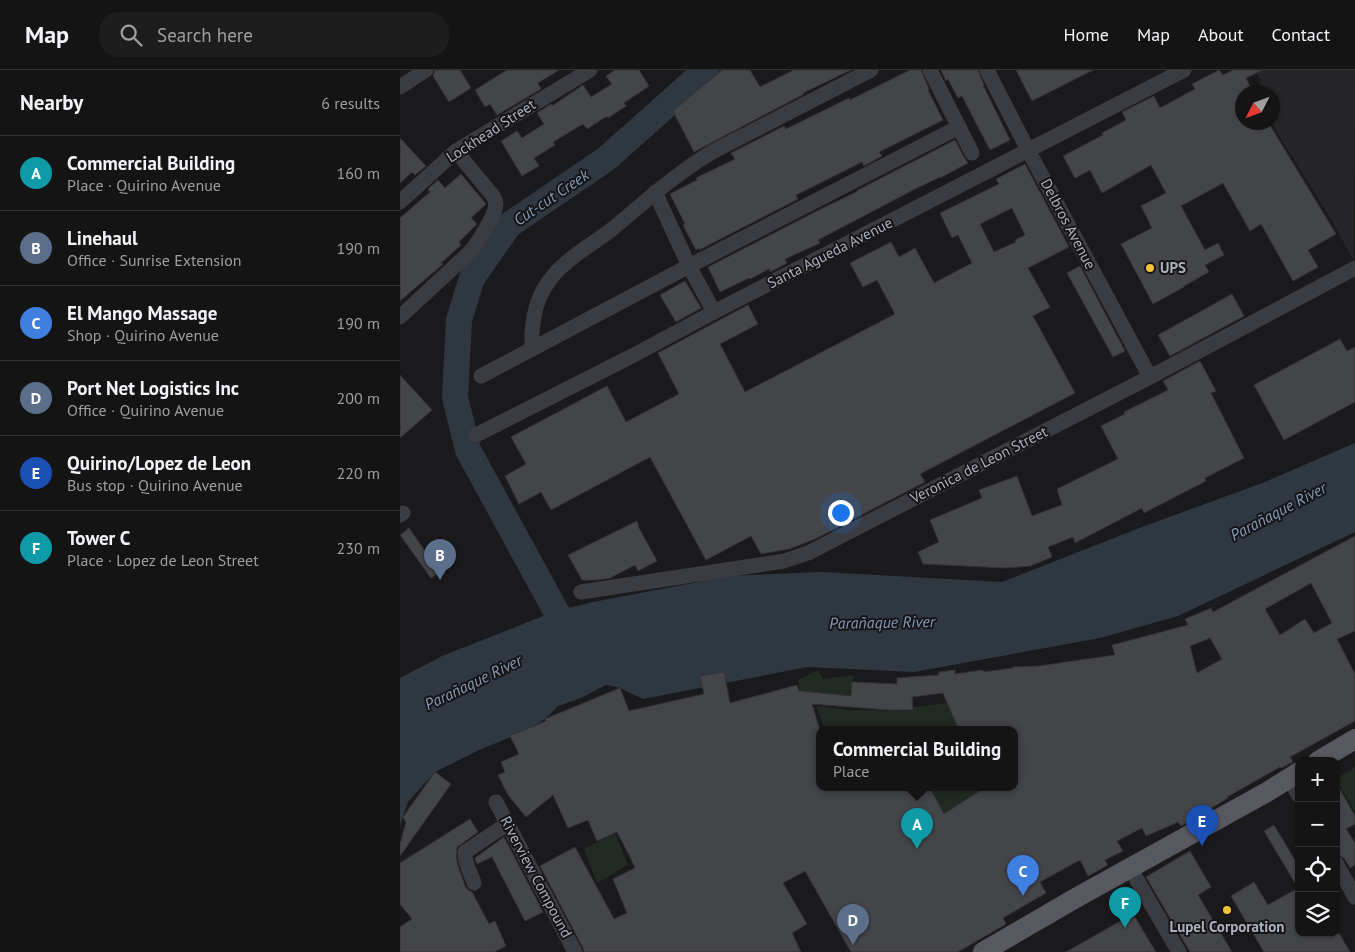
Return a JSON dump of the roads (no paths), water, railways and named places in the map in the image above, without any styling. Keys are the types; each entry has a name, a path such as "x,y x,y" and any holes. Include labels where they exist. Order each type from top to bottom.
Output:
{"main road":[{"path":"1325,757 1355,739"},
{"path":"983,952 1294,775"}],"street":[{"path":"400,87 426,70"},
{"name":"Lockhead Street","path":"400,202 456,151 590,70"},
{"path":"532,350 535,310 549,280 560,268 697,161 871,70"},
{"path":"930,70 972,153"},
{"name":"Delbros Avenue","path":"987,70 1150,377"},
{"name":"Santa Agueda Avenue","path":"476,435 623,361 714,312 1184,70"},
{"path":"481,376 959,127"},
{"path":"400,317 479,242 494,212 496,204 493,196 456,151"},
{"path":"655,192 689,266 714,312"},
{"name":"Veronica de Leon Street","path":"581,592 784,561 808,553 1150,377 1355,268"},
{"name":"Riverview Compound","path":"496,802 576,952"},
{"path":"474,883 464,856 465,852 508,824"},
{"path":"1130,868 1180,952"},
{"path":"1340,870 1355,897"}],"water":[{"name":"Parañaque River","path":"1355,443 1355,532 1178,616 1100,638 914,672 807,667 643,699 620,688 606,685 581,698 558,706 545,719 525,731 479,750 435,772 408,802 400,825 400,678 442,656 556,611 593,602 730,576 822,572 1002,582 1142,527 1265,482"}],"waterway":[{"name":"Cut-cut Creek","path":"569,635 468,450 455,397 459,320 472,278 509,225 606,159 706,70"}],"place":[{"name":"UPS","path":"1150,268"},
{"name":"Linehaul","path":"440,580"},
{"name":"Quirino/Lopez de Leon","path":"1202,846"},
{"name":"Commercial Building","path":"917,849"},
{"name":"El Mango Massage","path":"1023,896"},
{"name":"Lupel Corporation","path":"1227,910"},
{"name":"Tower C","path":"1125,928"},
{"name":"Port Net Logistics Inc","path":"853,945"}]}
